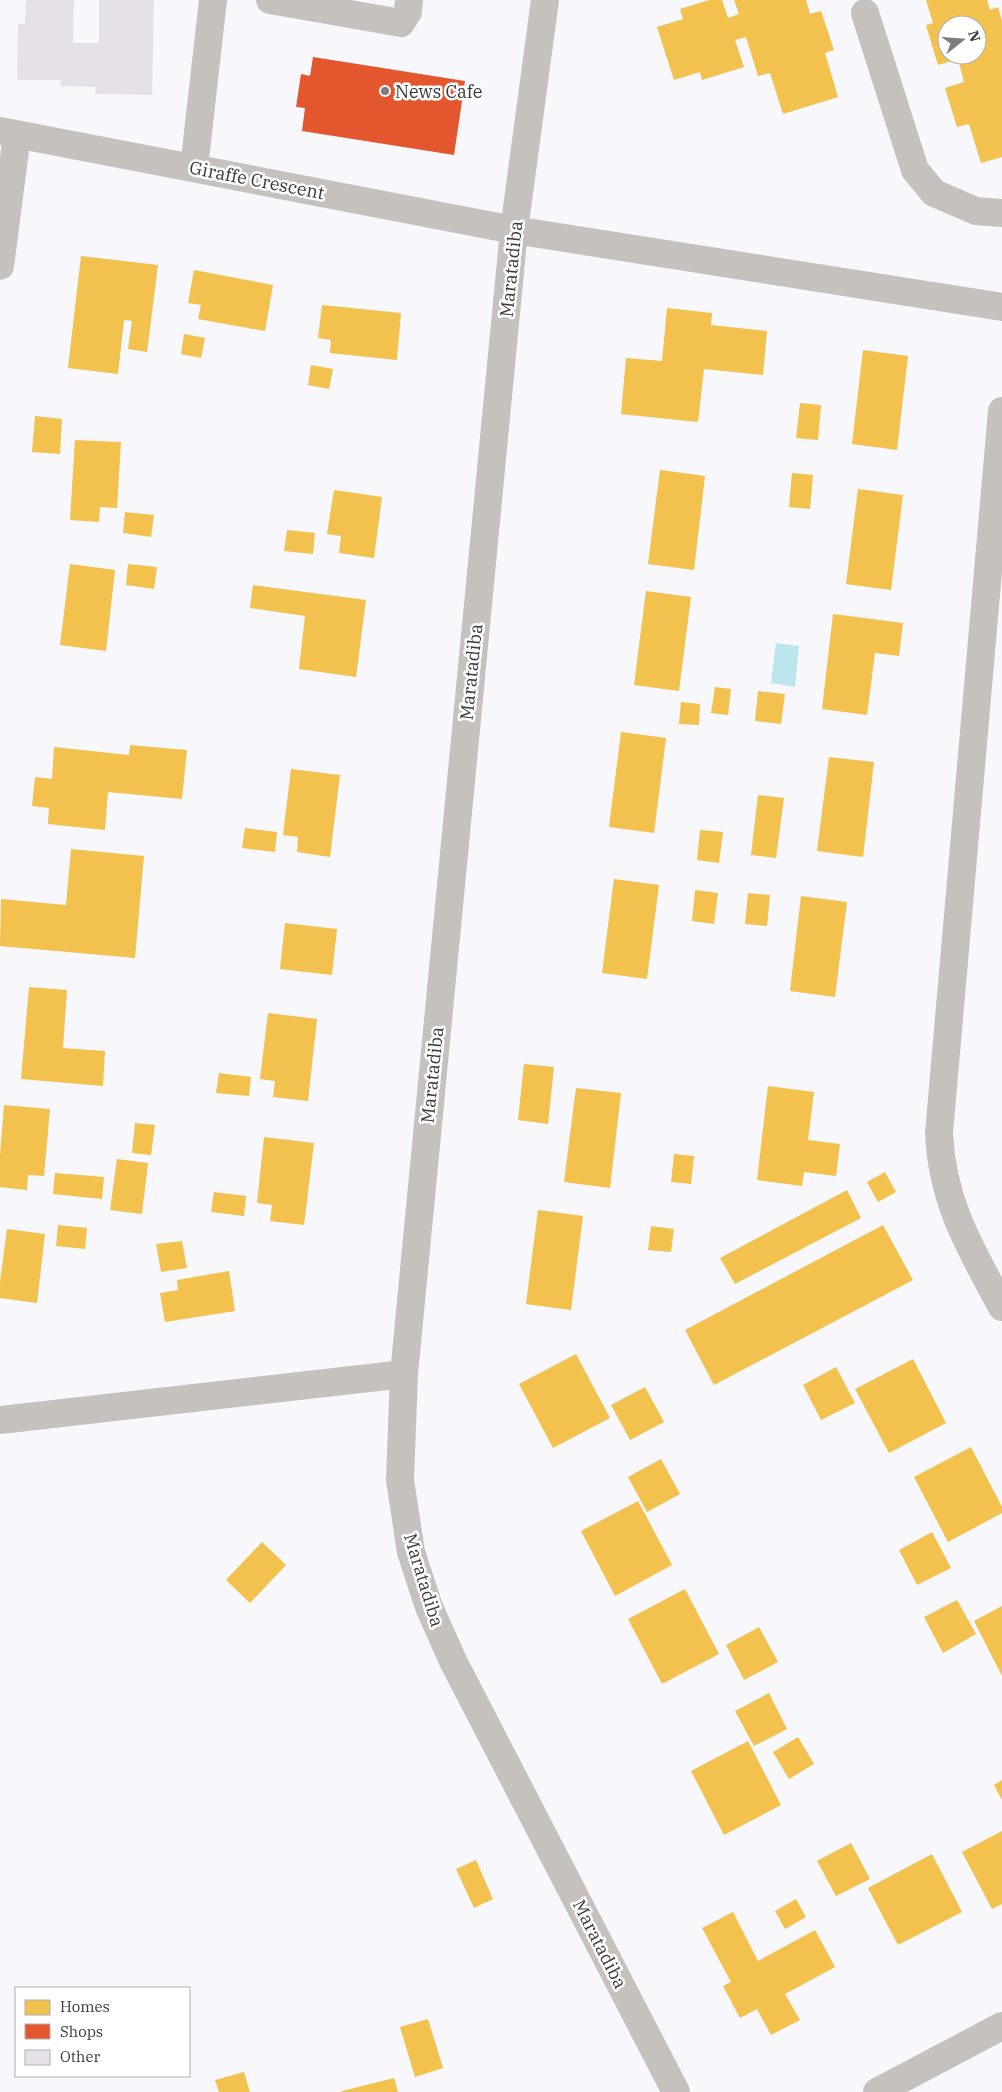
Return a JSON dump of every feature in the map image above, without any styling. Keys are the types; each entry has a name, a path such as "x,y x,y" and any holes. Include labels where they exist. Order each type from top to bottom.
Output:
{"street":[{"path":"194,168 213,0"},
{"path":"270,0 401,23 408,12 409,0"},
{"name":"Maratadiba","path":"545,0 514,230 404,1374 400,1480 411,1552 430,1607 452,1661 676,2092"},
{"path":"865,13 915,170 934,192 976,211 1002,213"},
{"path":"0,266 8,133"},
{"name":"Giraffe Crescent","path":"8,133 514,230 1002,307"},
{"path":"1002,412 939,1133 940,1162 956,1216 967,1243 1002,1307"},
{"path":"0,1420 404,1374"},
{"path":"877,2092 1002,2026"}],"water":[{"path":"776,643 799,646 795,687 771,683"}],"building: Homes":[{"path":"709,0 722,0 728,18 739,14 734,0 806,0 810,14 821,11 834,50 825,53 838,97 783,114 770,73 758,76 746,37 735,40 744,67 702,80 700,72 674,80 657,27 683,19 680,9"},
{"path":"926,0 987,0 990,10 998,7 1002,21 1002,157 981,163 969,124 957,127 945,88 964,82 960,65 987,65 987,15 937,15 937,62 926,25 933,23"},
{"path":"81,256 158,265 147,352 128,349 132,321 124,320 118,374 68,368"},
{"path":"194,270 273,285 265,331 198,319 201,305 188,303"},
{"path":"322,305 401,313 397,360 330,353 331,340 318,338"},
{"path":"667,308 712,313 711,325 767,331 763,375 704,369 698,422 621,414 626,358 662,361"},
{"path":"184,334 205,338 201,358 181,354"},
{"path":"863,350 908,356 897,450 852,444"},
{"path":"311,365 333,369 329,389 308,385"},
{"path":"800,403 821,405 818,440 796,438"},
{"path":"35,416 62,419 60,454 32,452"},
{"path":"75,440 121,442 117,508 100,507 99,522 70,520"},
{"path":"660,470 705,476 694,570 648,564"},
{"path":"792,473 813,475 810,509 789,507"},
{"path":"858,489 903,495 891,590 846,584"},
{"path":"334,490 382,497 374,558 339,553 341,536 327,534"},
{"path":"125,512 154,515 151,537 123,533"},
{"path":"287,530 315,533 313,554 284,551"},
{"path":"70,564 115,570 106,651 60,645"},
{"path":"128,564 157,567 154,589 126,585"},
{"path":"253,585 366,600 356,677 299,669 305,616 250,608"},
{"path":"646,591 691,597 679,691 634,685"},
{"path":"833,614 903,623 899,656 875,653 867,715 822,709"},
{"path":"715,687 731,689 728,715 711,713"},
{"path":"758,691 785,694 781,724 755,721"},
{"path":"681,702 700,704 699,725 679,724"},
{"path":"621,732 666,738 654,833 609,827"},
{"path":"130,745 187,750 182,799 108,792 105,830 48,824 49,808 32,806 35,777 52,779 54,747 129,755"},
{"path":"829,757 874,762 863,857 817,851"},
{"path":"291,769 340,775 330,857 297,852 298,837 283,835"},
{"path":"758,795 784,798 776,858 751,855"},
{"path":"245,828 277,832 275,852 242,848"},
{"path":"700,830 723,832 719,863 697,860"},
{"path":"71,849 144,856 135,958 0,946 1,899 66,905"},
{"path":"614,879 659,885 647,979 602,973"},
{"path":"695,890 718,893 714,924 692,921"},
{"path":"748,893 770,895 767,926 745,924"},
{"path":"801,896 847,902 835,997 790,991"},
{"path":"285,923 337,929 332,975 280,969"},
{"path":"29,987 67,990 63,1048 105,1051 103,1086 21,1079"},
{"path":"268,1013 317,1019 308,1101 273,1097 275,1081 260,1079"},
{"path":"524,1064 554,1067 548,1124 518,1120"},
{"path":"219,1073 251,1077 249,1096 216,1093"},
{"path":"768,1086 814,1092 808,1140 840,1144 836,1176 804,1172 802,1186 757,1180"},
{"path":"576,1088 621,1093 610,1188 564,1182"},
{"path":"4,1105 50,1109 44,1176 28,1175 27,1190 0,1187 0,1155"},
{"path":"135,1123 155,1125 151,1155 132,1153"},
{"path":"264,1137 314,1143 304,1225 270,1221 272,1205 257,1203"},
{"path":"674,1154 694,1156 691,1184 671,1182"},
{"path":"117,1159 148,1163 142,1214 110,1210"},
{"path":"885,1172 896,1192 878,1202 867,1182"},
{"path":"55,1173 104,1177 102,1199 53,1194"},
{"path":"847,1190 861,1218 735,1284 720,1258"},
{"path":"214,1192 246,1196 244,1216 211,1212"},
{"path":"538,1210 583,1216 571,1310 526,1304"},
{"path":"58,1225 87,1228 85,1249 56,1246"},
{"path":"883,1225 913,1280 714,1385 685,1330"},
{"path":"651,1226 674,1229 671,1252 648,1250"},
{"path":"7,1229 45,1234 37,1303 0,1298 0,1282"},
{"path":"182,1241 187,1268 161,1272 156,1244"},
{"path":"229,1271 235,1311 165,1322 160,1293 178,1290 177,1280"},
{"path":"576,1354 610,1418 553,1448 519,1384"},
{"path":"913,1359 946,1423 889,1453 855,1389"},
{"path":"836,1367 855,1403 821,1420 803,1385"},
{"path":"645,1387 664,1422 630,1440 611,1405"},
{"path":"971,1447 1002,1507 1002,1513 948,1542 914,1477"},
{"path":"661,1459 680,1494 647,1512 628,1477"},
{"path":"638,1501 672,1565 615,1596 581,1531"},
{"path":"932,1532 951,1568 917,1585 899,1550"},
{"path":"262,1542 286,1565 250,1603 226,1580"},
{"path":"685,1589 719,1654 662,1684 628,1619"},
{"path":"957,1600 976,1634 943,1653 924,1617"},
{"path":"1002,1606 1002,1676 974,1621"},
{"path":"759,1627 778,1662 744,1680 726,1645"},
{"path":"769,1693 787,1729 754,1746 735,1711"},
{"path":"798,1737 814,1764 789,1779 773,1752"},
{"path":"748,1741 781,1805 724,1835 691,1771"},
{"path":"1002,1780 1002,1800 994,1785"},
{"path":"1002,1831 1002,1904 992,1909 962,1852"},
{"path":"851,1843 870,1879 836,1896 817,1861"},
{"path":"932,1854 962,1912 898,1945 868,1888"},
{"path":"476,1860 493,1899 474,1908 456,1869"},
{"path":"796,1899 806,1917 785,1929 775,1911"},
{"path":"733,1912 758,1961 815,1930 835,1967 785,1994 800,2020 771,2035 757,2009 740,2018 723,1986 731,1982 702,1928"},
{"path":"428,2019 443,2068 415,2077 400,2027"},
{"path":"244,2072 250,2092 219,2092 215,2080"},
{"path":"394,2078 398,2092 342,2092 342,2091"}],"building: Shops":[{"path":"313,57 465,81 454,155 302,131 305,108 296,107 301,74 310,76"}],"building: Other":[{"path":"26,0 74,0 73,43 99,43 99,0 154,0 152,95 95,94 96,87 60,86 61,80 17,80 18,24 25,24"}],"place":[{"name":"News Cafe","path":"385,91"}]}
